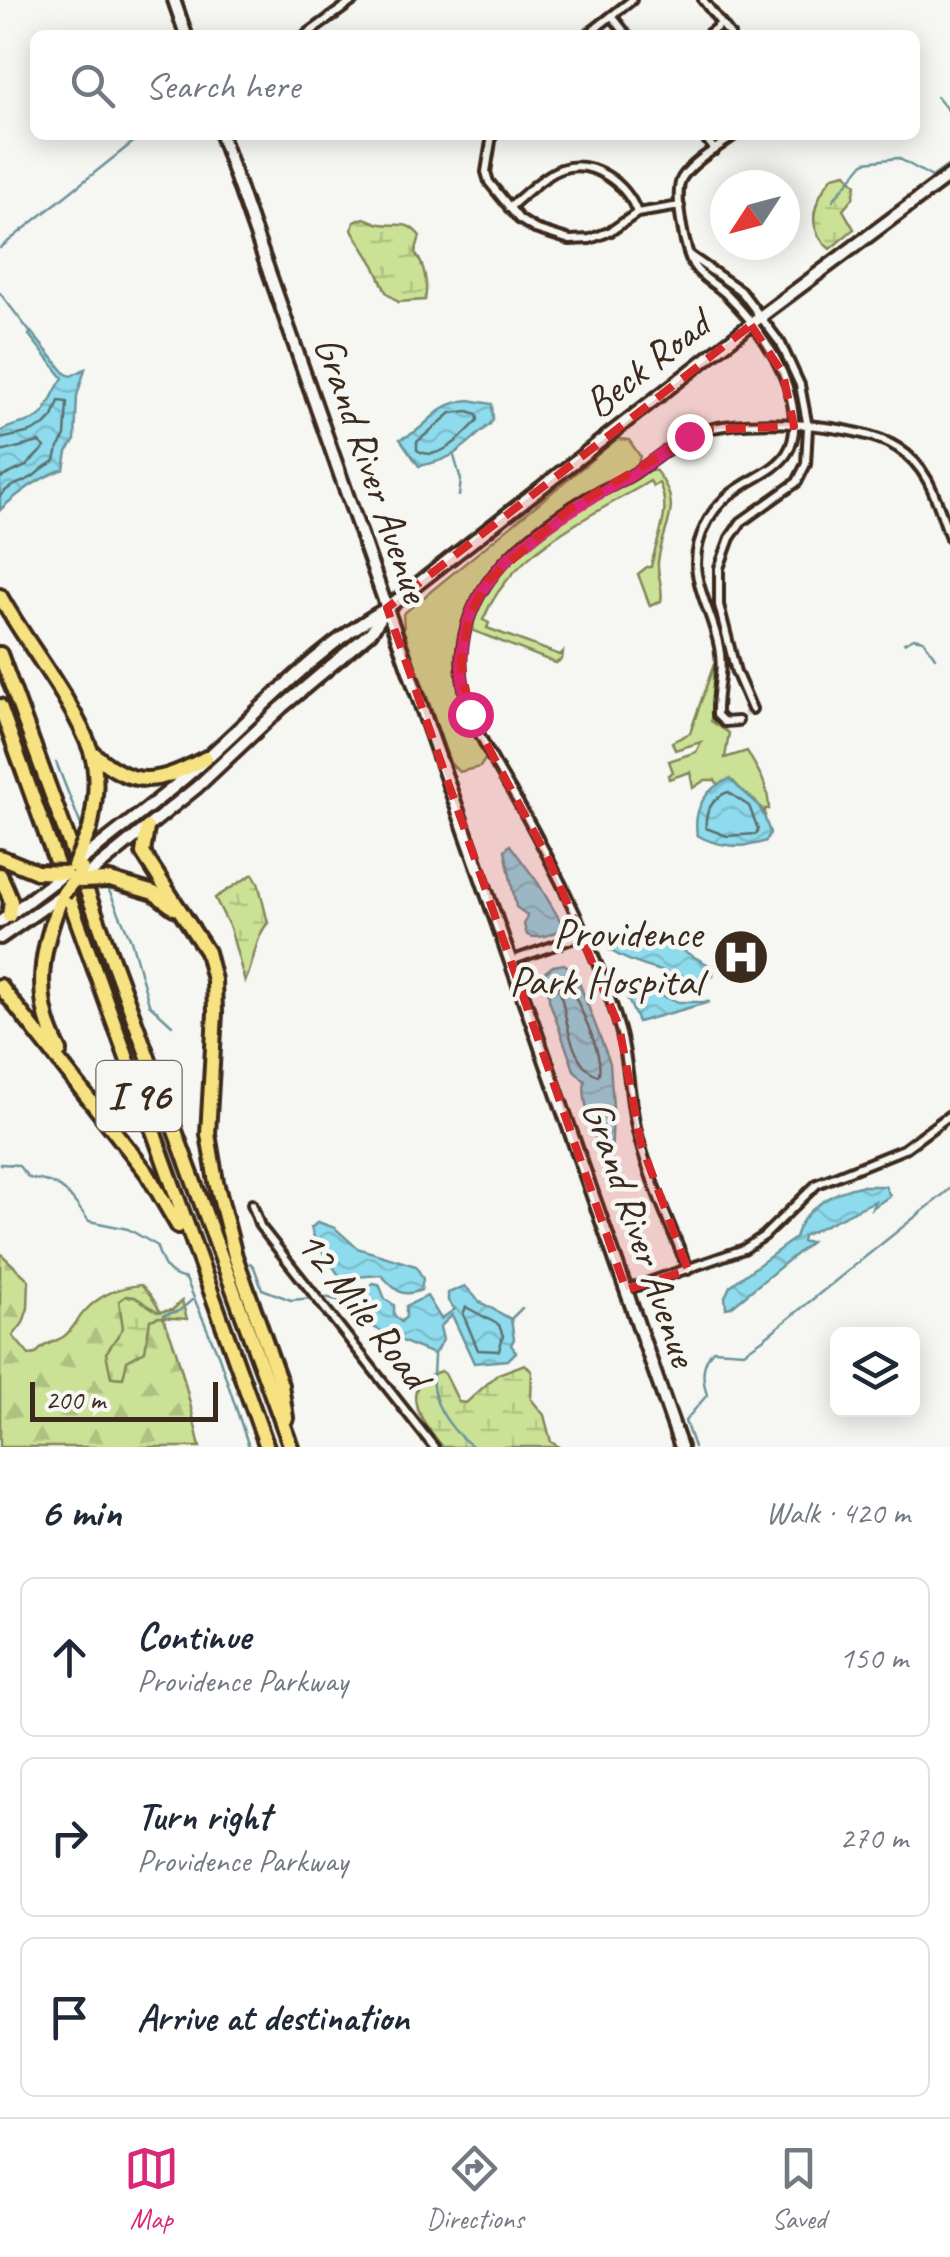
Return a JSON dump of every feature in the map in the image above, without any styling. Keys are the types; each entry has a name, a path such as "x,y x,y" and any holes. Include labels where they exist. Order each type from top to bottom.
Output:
{"highway":[{"path":"0,596 72,712 90,751 95,802 90,828 71,878"},
{"name":"I 96","path":"0,654 291,1447"},
{"name":"I 96","path":"0,706 268,1447"},
{"path":"90,751 112,770 136,780 172,776 206,758"},
{"path":"147,828 142,847 146,859 194,928 207,952 214,980 208,1134 234,1256 281,1385 291,1447"},
{"path":"79,1083 46,1021 41,965 52,909 71,878 98,847"},
{"path":"0,857 37,872 110,880 154,893 194,928"},
{"path":"45,888 103,863"},
{"path":"0,875 11,901 4,919"},
{"path":"0,986 148,1173 206,1282"}],"main road":[{"path":"174,0 184,30"},
{"name":"Grand River Avenue","path":"223,140 681,1447"},
{"name":"Beck Road","path":"98,847 364,620 387,608 950,175"},
{"name":"Beck Road","path":"103,863 197,788 282,707 371,632 387,608"},
{"path":"4,919 45,888"},
{"path":"0,938 52,909"}],"street":[{"path":"313,30 354,0"},
{"path":"594,30 632,0"},
{"path":"702,0 726,30"},
{"path":"612,16 623,30"},
{"path":"713,30 721,24"},
{"path":"491,140 487,177 528,227 576,240 604,234 637,213 680,206"},
{"path":"707,140 715,150"},
{"path":"728,140 682,178 678,190 688,255 696,270 782,344 794,368 808,426 806,464 797,482 741,522 718,568 718,605 736,672 752,709"},
{"path":"509,208 550,175 569,168 611,177 637,213"},
{"path":"688,255 736,286 783,374 792,402 794,426 786,457 773,470 744,482 725,496 706,522 696,551 698,587 716,631 722,663 717,715 724,722 738,720"},
{"path":"711,282 718,274"},
{"path":"727,294 736,286"},
{"path":"688,1270 639,1137 619,1026 549,860 470,714 461,664 464,635 474,604 496,570 571,508 636,472 676,442 704,430 738,424 860,432 898,448 931,484 950,538"},
{"path":"273,696 282,707"},
{"path":"510,961 582,935"},
{"path":"626,1290 733,1254 756,1242 817,1184 904,1149 950,1115"},
{"name":"12 Mile Road","path":"252,1204 260,1226 434,1447"}],"highlighted area":[{"path":"751,325 783,374 794,426 704,430 571,508 487,582 469,616 461,663 470,713 549,860 619,1026 641,1144 688,1270 626,1290 387,608"}],"green space":[{"path":"846,173 856,185 853,198 843,210 854,229 830,249 817,231 815,212 833,176"},
{"path":"364,218 406,226 420,236 415,253 425,275 425,300 398,302 386,292 352,230 354,222"},
{"path":"617,439 629,440 640,456 638,464 584,492 525,535 482,582 467,608 458,637 456,668 463,709 486,758 480,767 459,772 450,763 404,631 403,614"},
{"path":"649,470 656,471 665,484 671,506 658,562 661,601 650,606 638,574 651,567 664,515 659,483 653,486 650,481 532,555 496,595 483,620 489,623 487,628 560,655 563,652 562,659 556,663 474,631 482,598 510,564 575,512"},
{"path":"714,664 711,721 729,733 725,758 747,751 767,792 769,809 765,809 765,814 733,781 718,784 705,780 693,788 690,772 669,779 673,772 669,761 696,752 701,742 675,750 672,742 690,733"},
{"path":"253,874 268,923 260,935 245,982 230,928 215,898"},
{"path":"0,1253 29,1280 28,1308 13,1336 29,1355 66,1335 84,1312 103,1297 141,1285 152,1298 171,1337 200,1447 0,1447"},
{"path":"126,1296 135,1297 158,1312 172,1310 182,1301 187,1319 150,1320 145,1351 127,1361 123,1378 111,1377 106,1353 123,1328 119,1301"},
{"path":"525,1364 532,1372 531,1399 544,1415 551,1442 560,1447 443,1447 421,1417 415,1396 426,1378 441,1371 459,1402 466,1403 498,1374"}],"water":[{"path":"31,332 66,374 71,376 85,369 77,396 75,440 67,452 64,469 30,486 0,510 0,432 39,417 63,378 29,335"},
{"path":"469,400 492,404 493,420 457,452 419,466 400,439 447,406"},
{"path":"730,779 762,811 770,833 766,841 731,846 697,835 697,817 703,801 714,788"},
{"path":"510,845 560,920 563,926 556,932 540,937 527,935 527,915 516,907 505,850"},
{"path":"643,929 709,965 713,976 691,977 661,971 610,950 613,940"},
{"path":"564,964 575,972 610,1063 611,1165 596,1138 585,1100 585,1081 574,1070 544,980 543,974 553,966"},
{"path":"628,983 678,1002 710,1002 638,1022 623,988"},
{"path":"860,1186 885,1186 890,1196 872,1208 875,1201 803,1236 802,1242 811,1242 726,1308 730,1286 795,1238 811,1211 839,1192"},
{"path":"318,1222 335,1228 357,1248 416,1266 423,1279 421,1290 402,1293 381,1275 341,1278 316,1243 311,1228"},
{"path":"373,1283 379,1284 401,1322 406,1317 406,1306 427,1296 441,1319 455,1309 448,1301 448,1293 465,1286 480,1302 511,1319 511,1345 516,1352 508,1360 474,1363 452,1315 440,1327 443,1340 434,1354 385,1333 343,1305"}],"waterway":[{"path":"937,97 950,113"},
{"path":"0,248 136,140"},
{"path":"833,200 865,162 898,158 932,177 950,164"},
{"path":"0,293 30,332"},
{"path":"454,456 461,480 459,496"},
{"path":"904,643 914,638 923,640 935,657"},
{"path":"56,762 84,833"},
{"path":"107,886 131,940 149,1004 172,1025"},
{"path":"0,1164 18,1165 29,1178 59,1186 89,1221 128,1229 156,1245 166,1267 186,1279 219,1357 249,1447"},
{"path":"694,1447 685,1421 707,1395 704,1372 713,1350 744,1352 950,1189"},
{"path":"250,1263 262,1289 291,1300 325,1297 349,1303"},
{"path":"164,1315 179,1311 192,1300"},
{"path":"511,1319 522,1308"},
{"path":"434,1355 433,1387 438,1404 453,1429 474,1447"}],"tunnel":[{"path":"738,721 752,709"}],"place":[{"name":"Providence Park Hospital","path":"741,957"}],"route":[{"path":"470,714 462,677 462,646 469,616 486,582 506,558 571,508 636,472 660,452 689,436"}]}
